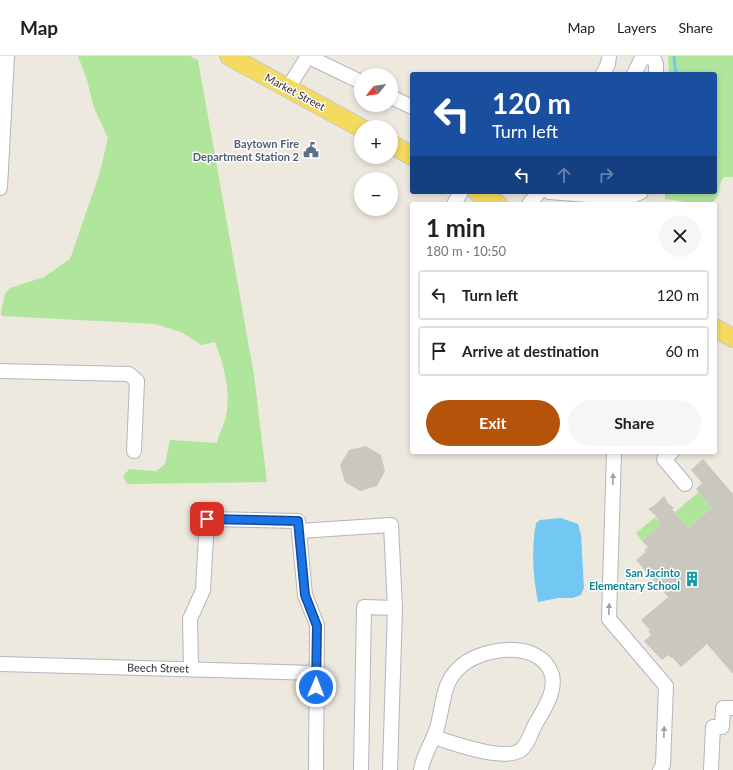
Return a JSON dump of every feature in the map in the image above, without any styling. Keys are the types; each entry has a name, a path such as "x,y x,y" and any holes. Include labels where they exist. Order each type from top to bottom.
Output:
{"main road":[{"name":"Market Street","path":"229,56 354,124"},
{"path":"398,148 410,155"},
{"path":"480,194 494,202"},
{"path":"717,329 733,338"}],"street":[{"path":"0,188 7,56"},
{"path":"288,88 308,56 354,79"},
{"path":"604,72 608,64 609,56"},
{"path":"635,72 643,56 654,59 656,64 656,72"},
{"path":"398,100 410,106"},
{"path":"531,202 537,194"},
{"path":"574,194 625,198 636,194"},
{"path":"0,371 129,374 137,381 134,451"},
{"path":"614,454 609,618 666,686 663,765 660,770"},
{"path":"670,454 664,459 685,484"},
{"path":"191,668 190,619 203,590 207,519 298,521 305,595 317,626 316,770"},
{"path":"299,531 391,525 395,608 390,770"},
{"path":"361,770 364,607 395,608"},
{"path":"421,770 434,738 445,692 450,678 458,668 470,659 484,653 503,650 520,650 539,658 547,666 552,675 552,690 528,741 521,750 514,754 484,751 434,738"},
{"name":"Beech Street","path":"0,664 191,668 316,673"},
{"path":"711,770 713,727 722,727 723,708 733,708"}],"green space":[{"path":"78,56 190,56 198,60 254,375 267,482 127,484 123,476 129,469 156,471 165,464 170,440 217,443 226,416 228,397 224,369 215,342 201,345 181,332 155,324 2,316 1,313 5,293 10,288 44,277 70,259 99,175 108,138 94,108 87,80"},
{"path":"668,56 733,56 733,177 724,177 720,184 717,197 713,202 682,202 665,199 665,194 717,194 717,72 669,72"},
{"path":"699,492 712,508 688,528 675,512"},
{"path":"655,517 661,524 642,541 636,533"}],"water":[{"path":"561,518 578,524 581,535 584,588 581,595 573,598 558,598 538,602 533,562 534,533 536,523 540,520"}],"building":[{"path":"366,446 381,455 385,471 377,486 360,491 345,482 340,465 349,450"},
{"name":"San Jacinto Elementary School","path":"703,459 733,494 733,674 707,644 681,667 672,657 671,658 668,655 662,660 644,641 651,635 648,631 650,630 641,620 667,598 669,598 636,560 646,552 644,550 648,547 642,541 661,524 655,515 648,509 664,496 668,503 674,508 672,509 688,528 712,508 696,489 702,483 691,470"}],"waterway":[{"path":"674,56 676,72"}],"place":[{"name":"Baytown Fire Department Station 2","path":"311,150"},
{"name":"San Jacinto Elementary School","path":"692,579"}],"route":[{"path":"207,519 298,521 305,595 317,626 316,687"}]}
